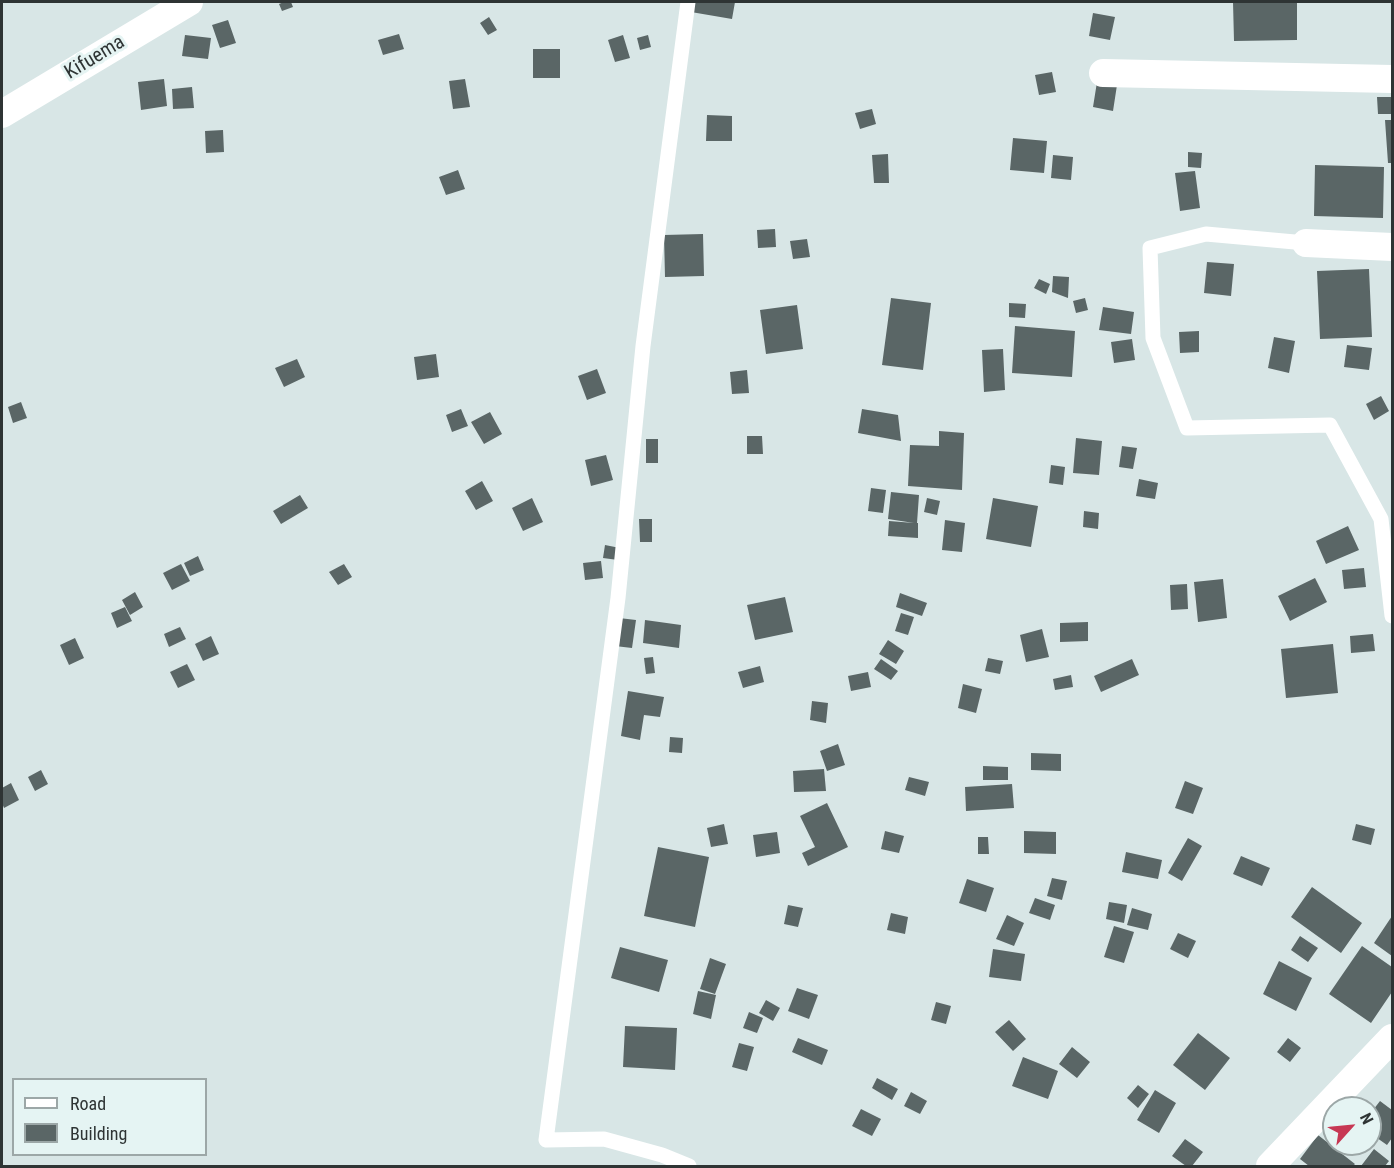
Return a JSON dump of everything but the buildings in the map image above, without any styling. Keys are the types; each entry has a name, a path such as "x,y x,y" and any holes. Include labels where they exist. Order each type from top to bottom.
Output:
{"street":[{"name":"Kifuema","path":"2,114 189,2"},
{"path":"1102,73 1392,79"},
{"path":"1306,243 1392,248"},
{"path":"1270,1167 1392,1038"}],"lane":[{"path":"688,2 643,346 618,598 546,1140 604,1139 662,1155 688,1167"},
{"path":"1306,243 1206,234 1150,248 1153,338 1187,428 1330,425 1381,519 1392,616"}]}
